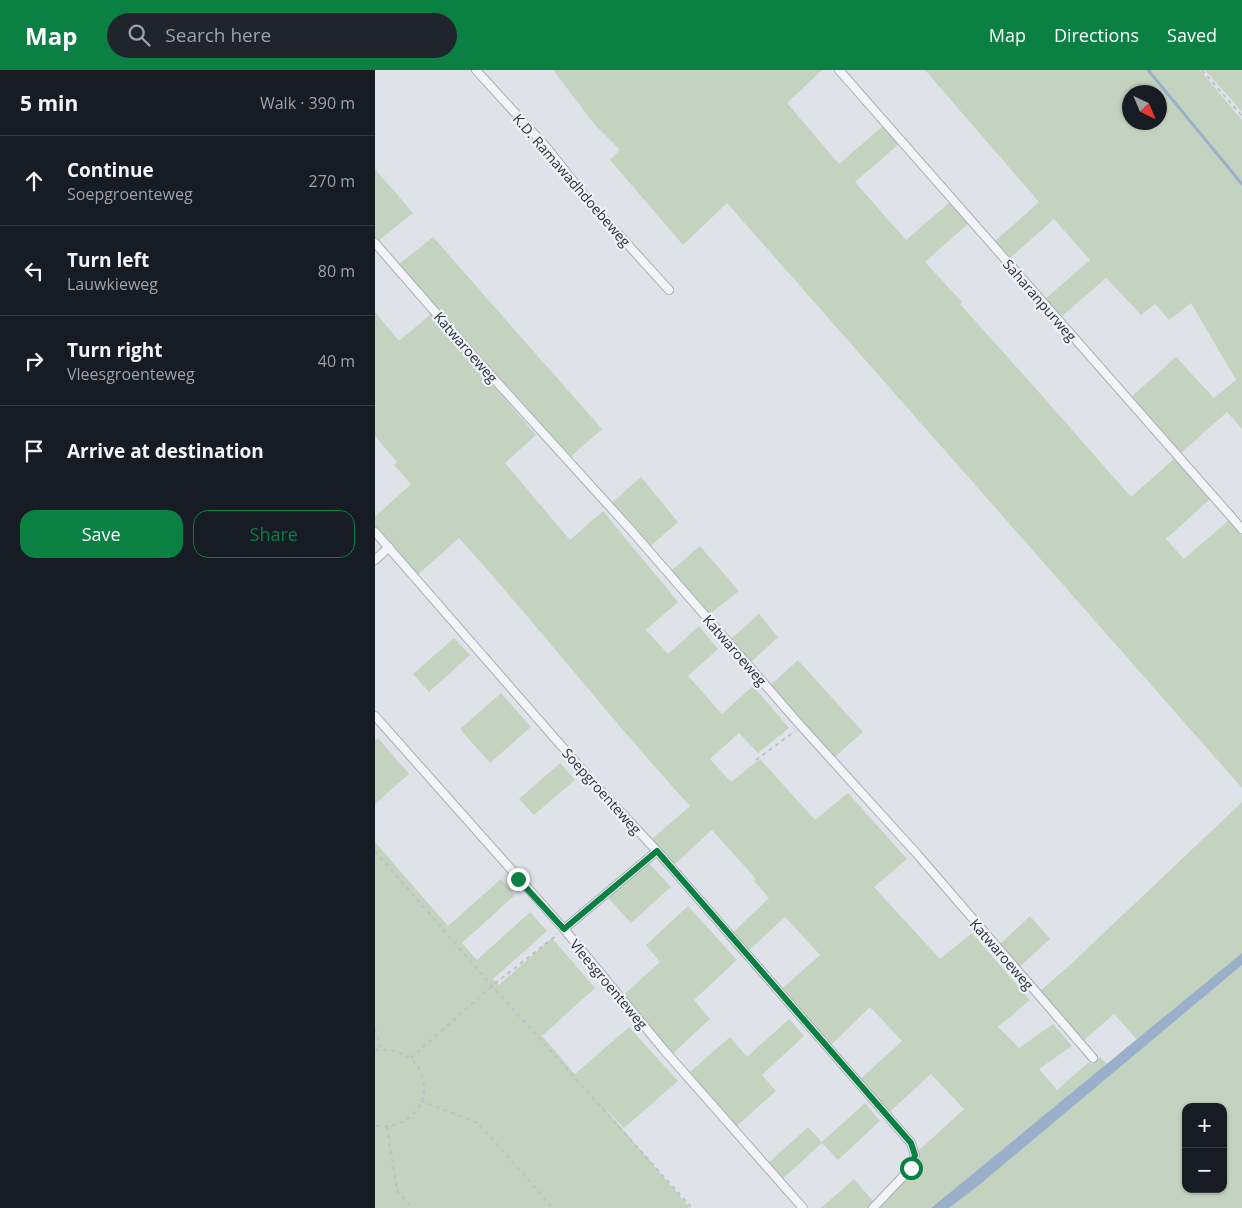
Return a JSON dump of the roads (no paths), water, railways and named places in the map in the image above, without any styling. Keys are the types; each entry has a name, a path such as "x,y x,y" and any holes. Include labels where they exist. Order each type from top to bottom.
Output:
{"street":[{"name":"K.D. Ramawadhdoebeweg","path":"476,70 547,148 593,206 669,290"},
{"name":"Saharanpurweg","path":"839,70 1242,529"},
{"name":"Katwaroeweg","path":"375,243 476,359 630,529 801,726 917,854 1093,1058"},
{"name":"Soepgroenteweg","path":"375,532 599,789 657,851 911,1143 915,1155 911,1168 873,1208"},
{"path":"375,560 389,547"},
{"name":"Vleesgroenteweg","path":"375,716 564,929 664,1050 803,1208"},
{"path":"564,929 657,851"}],"water":[{"path":"1242,953 1242,965 978,1186 949,1208 931,1208"}],"waterway":[{"path":"1148,70 1242,184"}]}
